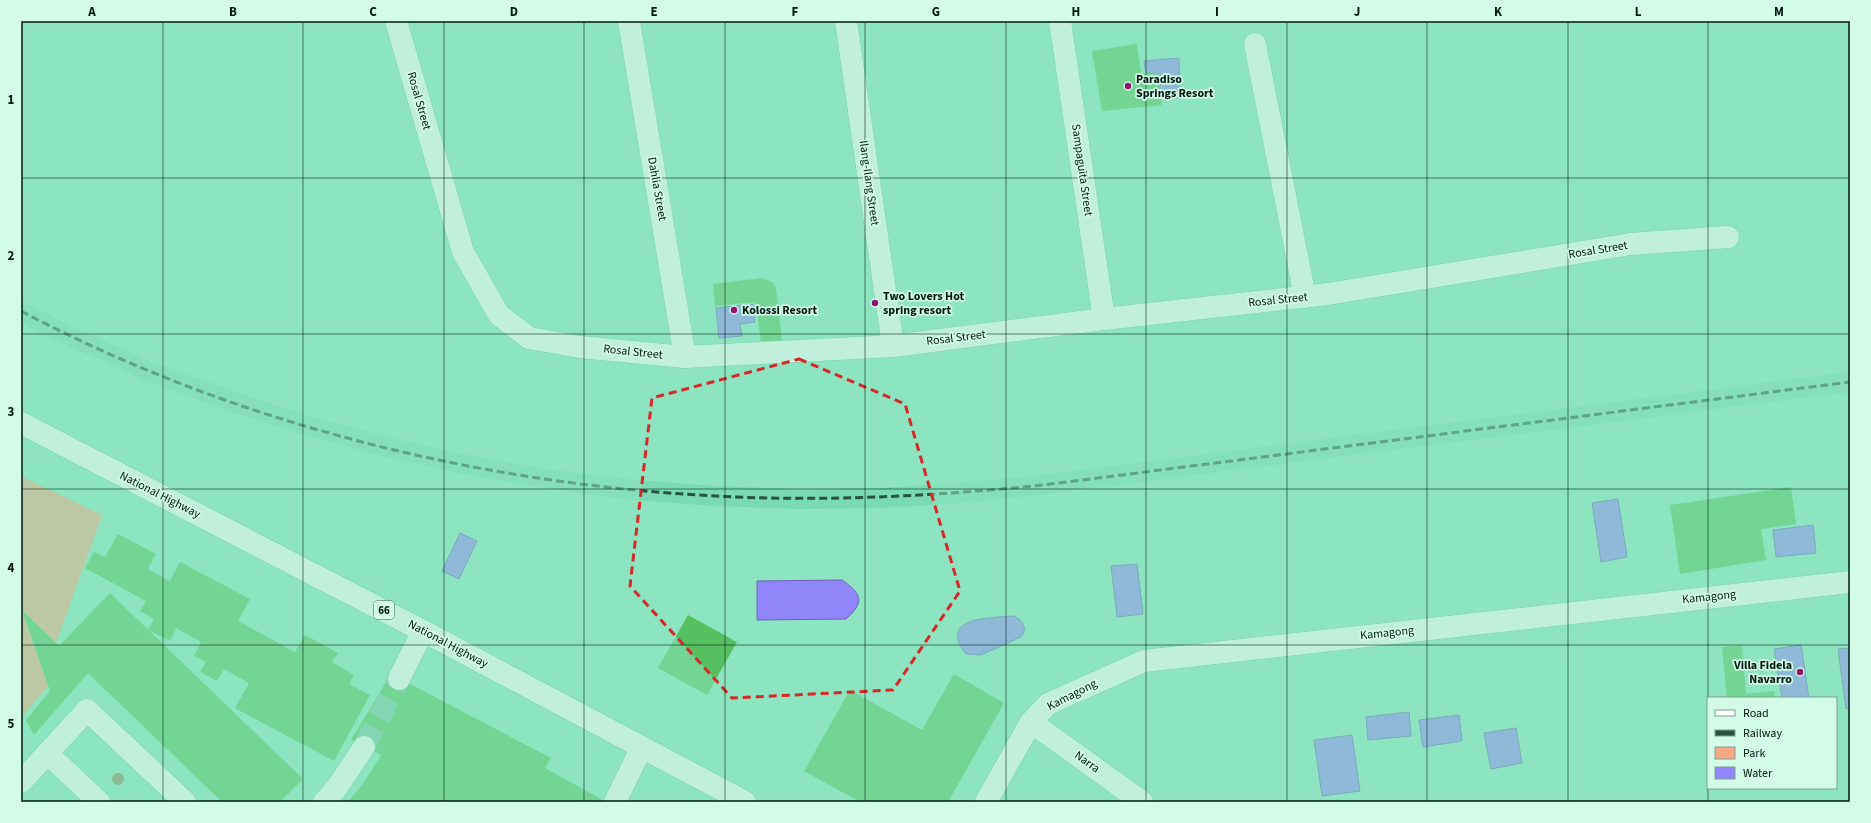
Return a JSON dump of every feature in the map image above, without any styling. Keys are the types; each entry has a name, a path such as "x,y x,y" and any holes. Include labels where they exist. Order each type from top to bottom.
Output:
{"street":[{"name":"Rosal Street","path":"396,21 463,252 499,315 529,338 580,346 685,357 893,346 1104,319 1305,297 1631,244 1728,237"},
{"name":"Dahlia Street","path":"628,21 685,357"},
{"name":"Ilang-Ilang Street","path":"846,21 893,346"},
{"name":"Sampaguita Street","path":"1060,21 1104,319"},
{"path":"1255,44 1305,297"},
{"name":"National Highway","path":"21,423 423,631 745,802"},
{"name":"Kamagong","path":"986,802 1031,722 1048,704 1144,660 1850,582"},
{"path":"399,678 423,631"},
{"path":"21,782 87,710 185,802"},
{"name":"Narra","path":"1031,722 1142,802"},
{"path":"324,802 338,786 364,747"},
{"path":"615,802 642,747"},
{"path":"47,753 99,802"}],"highlighted area":[{"path":"799,359 905,404 960,591 893,690 732,698 630,586 652,398"}],"shaded area":[{"path":"21,300 79,330 155,363 311,417 391,438 472,456 553,470 635,480 716,486 798,489 880,488 961,483 1042,475 1850,372 1850,392 1045,494 963,503 880,508 798,509 715,506 633,500 551,489 469,475 386,457 305,435 225,410 147,381 70,347 21,323"}],"green space":[{"path":"21,476 102,515 56,643 22,611 48,686 21,718"}],"water":[{"path":"1179,58 1180,98 1160,98 1157,73 1146,73 1144,61"},
{"path":"753,304 755,322 740,324 742,336 719,338 716,308"},
{"path":"1618,499 1627,557 1601,562 1592,503"},
{"path":"1813,525 1816,553 1776,557 1773,530"},
{"path":"460,533 477,541 459,579 442,571"},
{"path":"1137,564 1143,614 1117,617 1111,566"},
{"path":"842,580 854,590 859,598 856,608 846,619 757,620 757,581"},
{"path":"1014,616 1024,625 1024,631 1021,637 981,655 966,654 959,642 958,633 962,626 980,619"},
{"path":"1801,645 1809,697 1782,697 1774,649"},
{"path":"1850,648 1850,708 1846,709 1838,649"},
{"path":"1409,712 1411,736 1368,740 1366,717"},
{"path":"1459,715 1462,741 1423,747 1419,720"},
{"path":"1516,728 1522,763 1491,769 1484,733"},
{"path":"1352,735 1360,791 1322,796 1314,740"}],"building":[{"name":"Paradiso Springs Resort","path":"1137,44 1141,74 1157,73 1162,105 1102,111 1092,51"},
{"path":"762,278 773,283 776,288 782,340 761,342 756,305 754,302 715,306 713,284"},
{"path":"1791,487 1796,524 1761,529 1766,560 1680,574 1670,505"},
{"path":"118,534 156,554 148,569 170,581 180,562 250,599 238,621 295,652 305,635 338,653 332,662 354,675 349,684 370,695 334,761 235,708 249,683 224,669 217,681 200,672 206,662 194,656 201,642 176,628 170,641 148,630 154,619 140,611 146,601 85,568 94,552 105,557"},
{"path":"110,593 303,779 280,802 222,802 88,673 34,735 26,720 50,691 22,610 59,646"},
{"path":"688,615 737,642 707,695 658,668"},
{"path":"1742,645 1746,694 1774,691 1775,697 1727,697 1722,647"},
{"path":"391,674 551,758 545,768 606,802 348,802 363,784 381,755 351,740"},
{"path":"954,674 1004,703 948,802 860,802 804,771 850,690 922,730"}],"tunnel":[{"path":"364,747 399,679"}],"railway":[{"path":"21,311 102,351 185,385 271,416 358,441 447,462 536,478 626,489 757,498 880,497 1043,485 1850,382"}],"place":[{"name":"Paradiso Springs Resort","path":"1128,86"},
{"name":"Two Lovers Hot spring resort","path":"875,303"},
{"name":"Kolossi Resort","path":"734,310"},
{"name":"Villa Fidela Navarro","path":"1800,672"}]}
